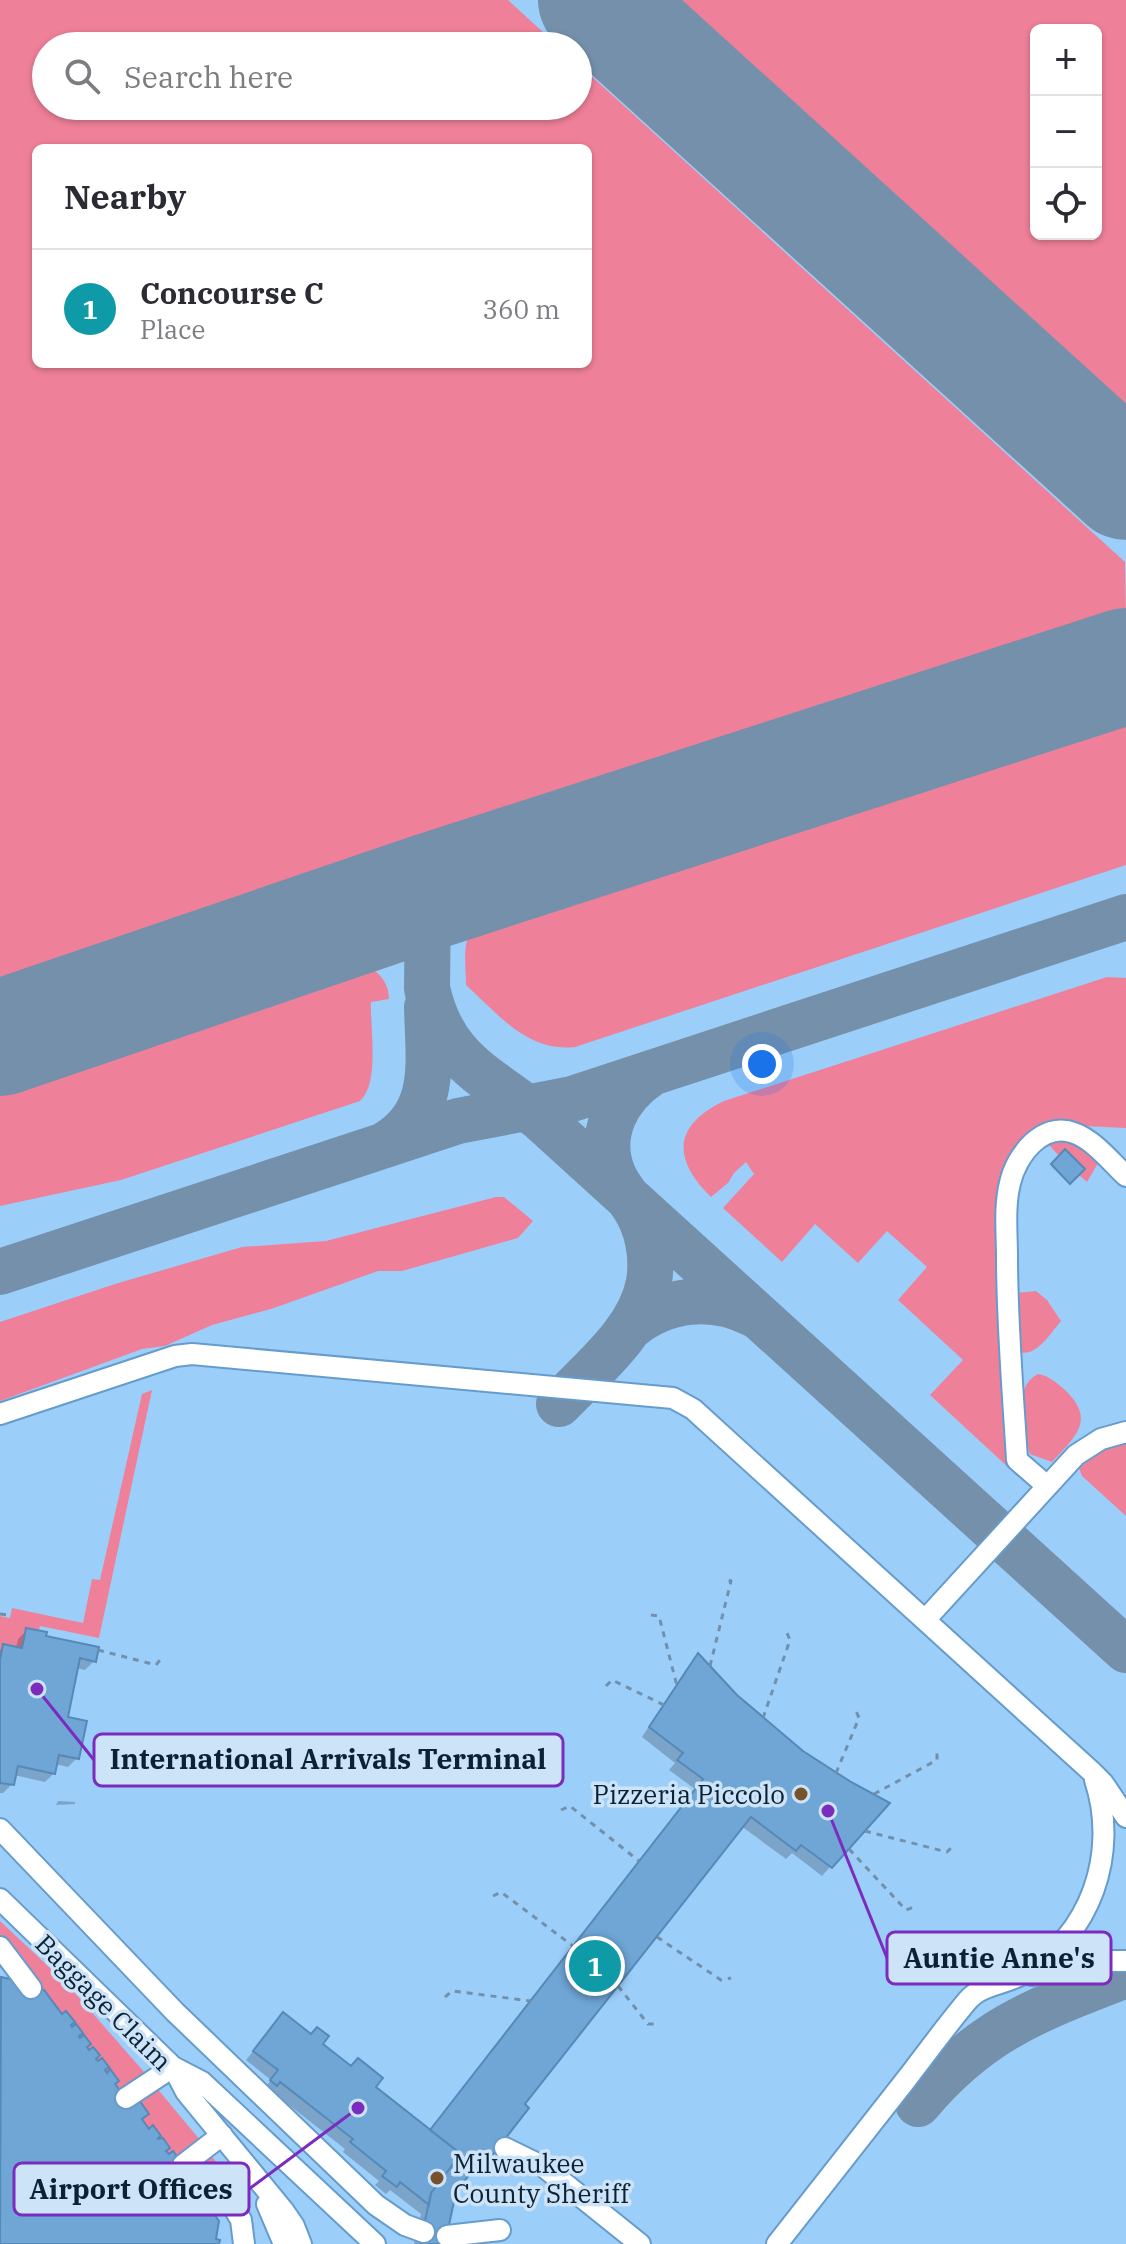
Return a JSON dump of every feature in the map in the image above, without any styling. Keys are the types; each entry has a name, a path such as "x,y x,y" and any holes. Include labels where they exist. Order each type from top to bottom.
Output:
{"street":[{"path":"1047,1486 1017,1460 1007,1295 1007,1202 1010,1183 1017,1162 1030,1146 1050,1132 1061,1130 1085,1138 1126,1176"},
{"path":"0,1414 182,1354 673,1398 693,1409 1093,1773 1126,1817"},
{"path":"925,1620 1088,1445 1126,1432"},
{"path":"1012,1979 1049,1957 1077,1925 1093,1893 1102,1858 1104,1829 1093,1773"},
{"path":"0,1829 175,2012 376,2205 414,2229"},
{"name":"Baggage Claim","path":"0,1899 173,2067 186,2092 256,2180"},
{"path":"0,1947 31,1988"},
{"path":"777,2244 967,2001 983,1989 1012,1979 1092,1961 1126,1961"},
{"path":"126,2098 173,2067 202,2082 375,2244"},
{"path":"183,2165 222,2135"},
{"path":"505,2148 544,2167 640,2244"},
{"path":"244,2244 241,2220 216,2199 256,2180"},
{"path":"256,2180 284,2244"},
{"path":"256,2180 283,2210 301,2244"},
{"path":"447,2236 500,2230"}],"path":[{"path":"710,1666 731,1581 724,1578"},
{"path":"0,1614 8,1615 9,1612"},
{"path":"651,1615 659,1616 677,1686"},
{"path":"763,1718 790,1640 787,1633"},
{"path":"98,1650 156,1665 160,1660"},
{"path":"606,1686 612,1680 664,1705"},
{"path":"836,1773 859,1718 856,1711"},
{"path":"874,1794 937,1760 937,1752"},
{"path":"561,1810 570,1806 639,1861"},
{"path":"865,1831 947,1852 953,1846"},
{"path":"849,1849 906,1910 914,1907"},
{"path":"493,1896 501,1892 573,1946"},
{"path":"657,1937 721,1980 731,1978"},
{"path":"618,1986 648,2024 659,2024"},
{"path":"445,1997 452,1991 531,2001"}],"shaded area":[{"path":"0,0 1126,0 1126,2244 0,2244"},
{"path":"0,0 508,0 543,32 32,32 32,120 592,120 592,77 1125,562 1126,616 1114,626 0,996"},
{"path":"681,0 1126,0 1126,405"},
{"path":"1126,704 1126,865 575,1047 558,1047 528,1038 502,1019 466,985 467,941 474,925 481,919"},
{"path":"346,963 362,965 376,972 385,983 389,999 371,1002 372,1069 366,1093 360,1101 121,1180 0,1206 0,1078"},
{"path":"1107,977 1126,978 1126,1128 1073,1123 1019,1146 1000,1294 1010,1469 930,1395 963,1360 898,1300 927,1267 887,1231 858,1263 815,1224 782,1262 723,1208 754,1174 746,1162 711,1197 690,1170 684,1144 695,1121 724,1101"},
{"path":"1068,1140 1096,1156 1098,1163 1087,1182 1079,1175 1085,1169 1066,1149 1059,1156 1049,1145"},
{"path":"504,1197 533,1221 518,1238 402,1271 378,1271 271,1309 212,1325 165,1346 142,1349 0,1401 0,1322 242,1247 326,1241"},
{"path":"1036,1291 1047,1300 1061,1321 1037,1348 1025,1353 1018,1352 1016,1293"},
{"path":"1038,1374 1063,1388 1080,1411 1079,1428 1052,1462 1030,1454 1022,1422 1025,1389"},
{"path":"152,1390 99,1638 40,1626 39,1630 27,1628 22,1648 4,1644 0,1660 0,1616 10,1618 12,1608 83,1623 92,1579 100,1580 142,1394"},
{"path":"1126,1440 1126,1516 1082,1476 1079,1468 1106,1447"},
{"path":"0,1921 67,1984 146,2077 123,2094 115,2084 119,2080 111,2070 107,2073 102,2058 96,2059 99,2055 93,2047 89,2050 87,2047 91,2044 85,2035 80,2038 76,2024 72,2027 74,2022 66,2011 62,2014 4,1940 0,1934"},
{"path":"156,2087 200,2140 179,2159 166,2151 170,2147 163,2138 157,2139 161,2136 153,2126 149,2129 142,2119 149,2114 139,2101"},
{"path":"209,2153 229,2178 201,2197 192,2185 196,2182 189,2173 183,2174"}],"building":[{"path":"1065,1149 1085,1169 1070,1184 1051,1164"},
{"path":"26,1628 47,1632 46,1636 99,1647 96,1662 80,1658 68,1717 87,1721 79,1759 59,1755 55,1774 18,1766 14,1785 0,1783 0,1660 3,1644 22,1648"},
{"path":"698,1653 737,1695 803,1751 890,1803 832,1868 801,1845 796,1851 751,1817 525,2104 529,2108 482,2169 477,2165 456,2192 445,2244 420,2244 431,2193 461,2154 430,2130 703,1779 677,1760 683,1753 649,1727"},
{"path":"1,1977 20,1981 19,1985 44,1990 62,2014 66,2011 75,2022 72,2027 76,2024 83,2033 80,2038 84,2035 91,2044 87,2047 89,2050 93,2047 100,2055 96,2059 102,2058 109,2067 105,2070 107,2073 110,2069 119,2081 115,2084 132,2106 139,2100 149,2114 142,2119 149,2129 153,2125 161,2136 157,2139 163,2138 170,2148 166,2151 169,2154 173,2151 183,2165 185,2176 189,2173 196,2182 192,2185 198,2184 205,2193 201,2196 219,2221 216,2239 220,2240 219,2244 0,2244"},
{"path":"283,2012 311,2034 317,2027 329,2036 323,2044 351,2066 358,2058 383,2078 376,2087 461,2154 431,2193 429,2205 400,2182 397,2187 382,2176 386,2171 350,2142 353,2139 280,2082 277,2086 270,2080 278,2070 253,2051"}],"taxiway":[{"path":"428,892 427,988 433,1016"},
{"path":"0,1272 458,1121 572,1099 1126,917"},
{"path":"427,988 444,1033 469,1064 540,1118 1126,1650"},
{"path":"386,1144 403,1131 423,1101 428,1065 427,1007"},
{"path":"559,1404 625,1333 636,1317 649,1282 650,1252 646,1232 613,1174 607,1145 613,1117 620,1105 628,1093 650,1074"},
{"path":"629,1328 658,1310 689,1302 721,1303 753,1314"},
{"path":"918,2104 941,2078 988,2039 1038,2011 1126,1975"}],"runway":[{"path":"596,0 1126,482"},
{"path":"0,1038 428,892 1126,666"}],"place":[{"name":"International Arrivals Terminal","path":"37,1689"},
{"name":"Pizzeria Piccolo","path":"801,1794"},
{"name":"Auntie Anne's","path":"828,1811"},
{"name":"Concourse C","path":"595,1966"},
{"name":"Airport Offices","path":"358,2108"},
{"name":"Milwaukee County Sheriff","path":"437,2178"}]}
